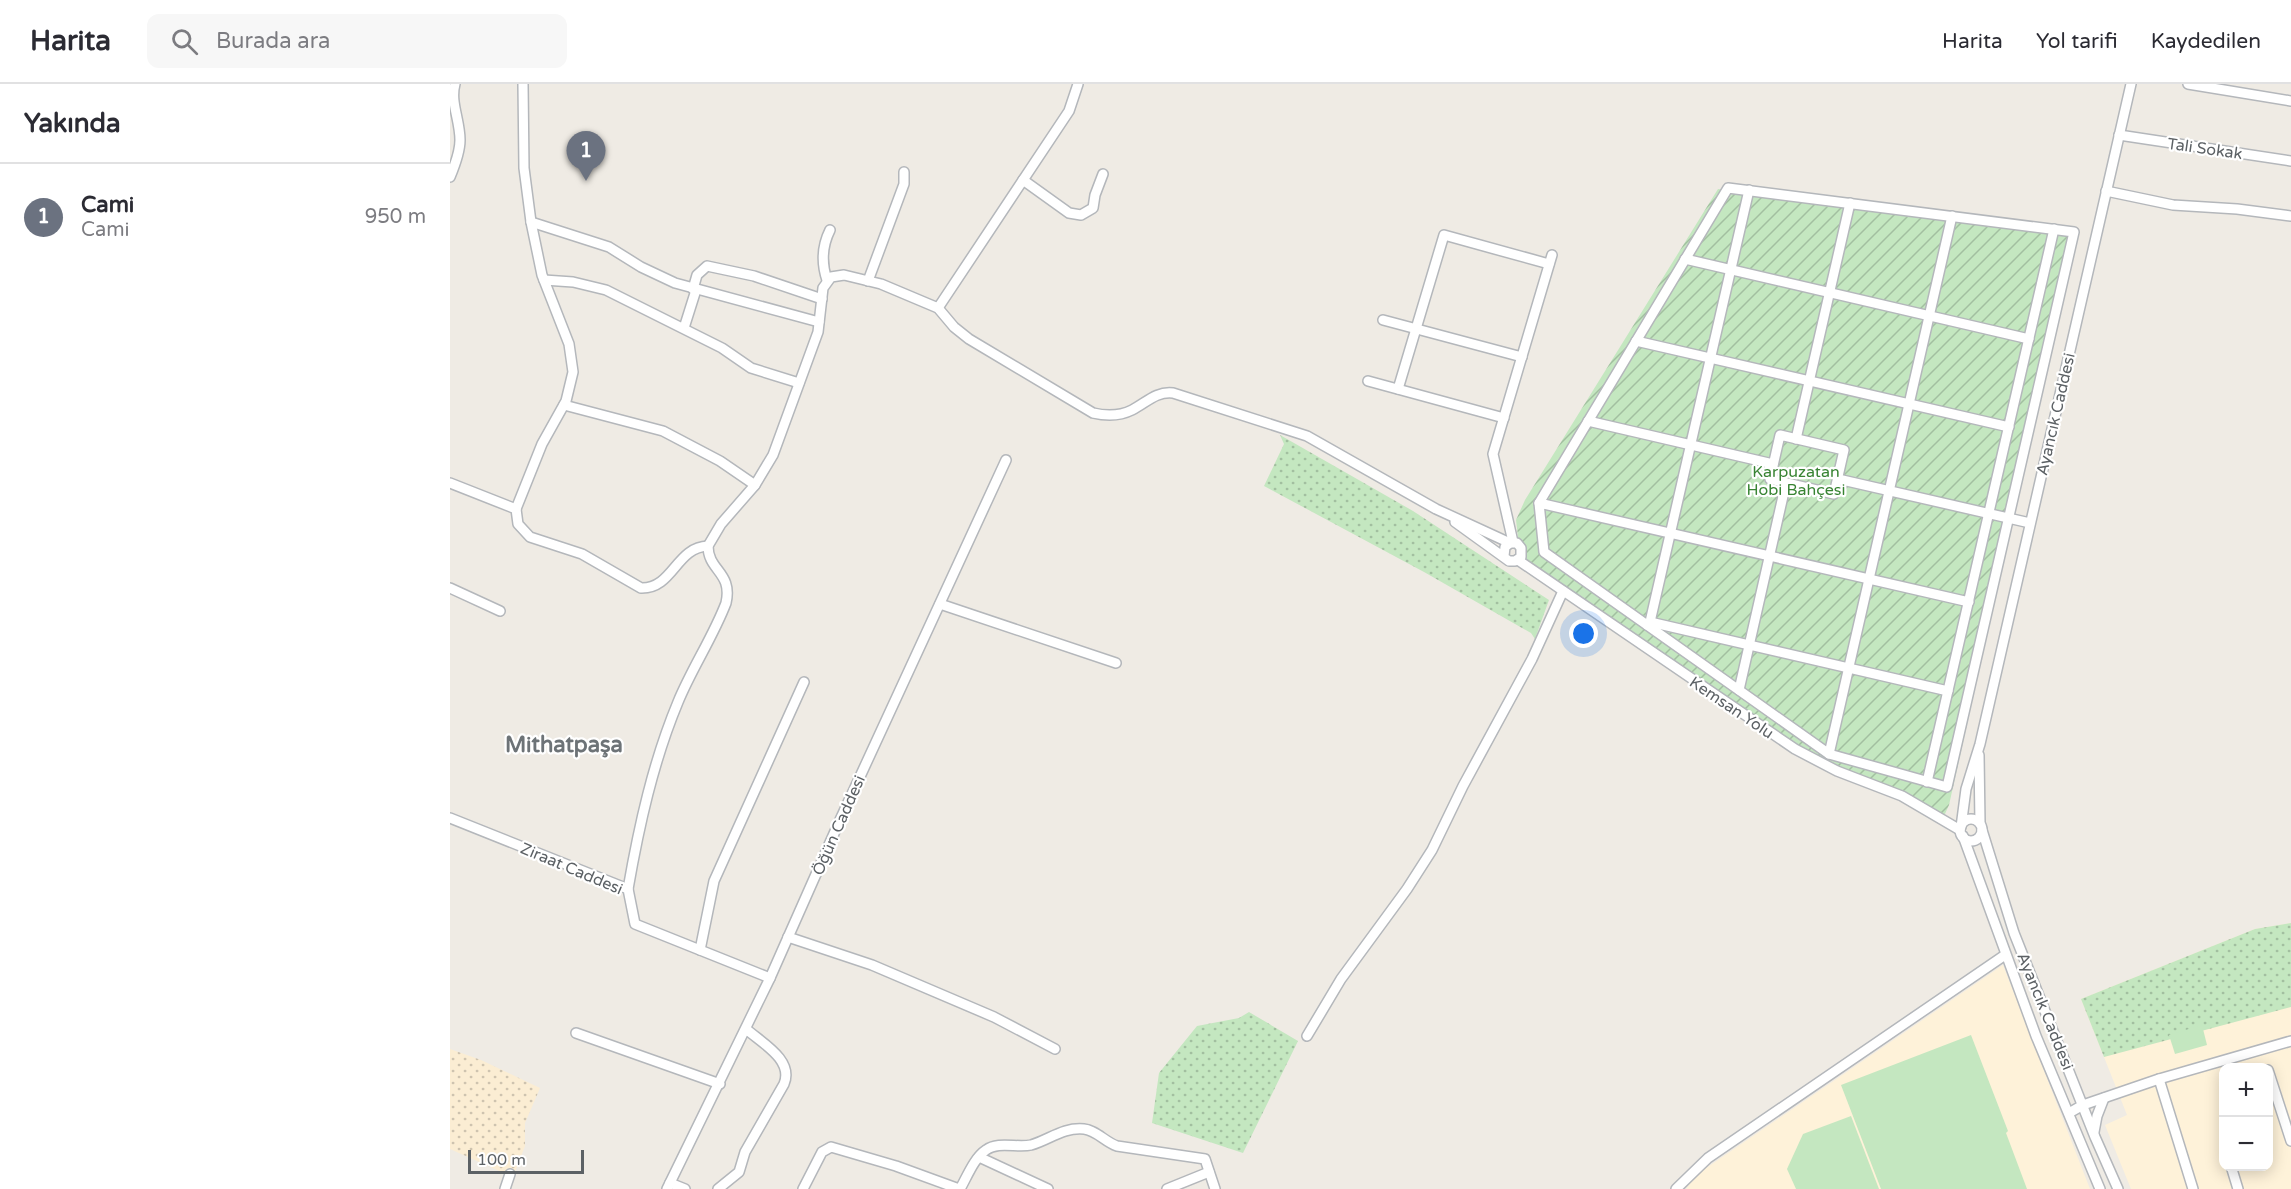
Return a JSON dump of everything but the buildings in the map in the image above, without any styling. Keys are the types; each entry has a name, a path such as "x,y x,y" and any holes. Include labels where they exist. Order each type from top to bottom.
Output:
{"street":[{"path":"450,177 460,145 460,133 450,101 455,84"},
{"path":"523,84 524,168 531,222 544,280 572,354 572,380 564,405 542,444 516,509 518,524 530,537 582,554 641,588 650,588 663,582 686,554 696,548 708,546"},
{"path":"938,308 1069,111 1078,84"},
{"name":"Ayancık Caddesi","path":"2100,1189 2036,1036 1961,831 1966,789 1980,744 2132,84"},
{"path":"2188,84 2291,101"},
{"name":"Tali Sokak","path":"2119,135 2291,160"},
{"path":"868,281 904,184 904,172"},
{"path":"1023,180 1069,213 1081,215 1093,208 1103,174"},
{"path":"1728,188 1850,203 2074,232 1947,786 1829,754 1648,623 1544,552 1539,503 1728,188"},
{"path":"1648,623 1749,190"},
{"path":"2106,191 2173,205 2236,209 2291,216"},
{"path":"1796,439 1850,203"},
{"path":"1829,754 1952,216"},
{"path":"531,222 609,247 658,275 694,289 819,322"},
{"path":"1927,782 2054,229"},
{"path":"628,889 644,811 666,733 685,685 726,603 728,592 726,582 711,562 708,546 721,524 755,485 778,444 818,332 823,288 827,280 823,258 830,230"},
{"path":"1398,389 1444,235 1551,259 1493,454 1512,542"},
{"path":"1685,259 2029,339"},
{"path":"684,328 697,275 707,266 754,276 822,299"},
{"path":"2044,274 2063,278"},
{"path":"827,280 839,275 881,284 938,308 954,327 969,339 1093,413 1108,415 1125,413 1158,394 1173,393 1307,436 1436,509 1512,561 1518,560 1522,554 1521,548 1512,542 1436,509"},
{"path":"544,280 573,282 595,287 684,328 722,348 751,368 799,383"},
{"path":"1383,320 1522,357"},
{"path":"1636,341 2008,427"},
{"path":"2022,368 2042,373"},
{"path":"1368,381 1504,417"},
{"path":"564,405 663,431 720,461 755,485"},
{"path":"1588,421 1773,464"},
{"path":"1780,435 1796,439 1844,450 1834,494 1770,479 1780,435"},
{"name":"Öğün Caddesi","path":"669,1186 770,978 840,820 1006,460"},
{"path":"1838,479 2030,523"},
{"path":"450,483 516,509"},
{"path":"1739,690 1786,483"},
{"path":"1539,503 1968,602"},
{"path":"1504,556 1505,546 1512,542"},
{"name":"Kemsan Yolu","path":"1518,560 1795,749 1837,771 1902,796 1961,831"},
{"path":"450,588 500,611"},
{"path":"1307,1036 1341,979 1402,896 1432,850 1463,786 1532,659 1563,591"},
{"path":"940,604 1116,663"},
{"path":"1648,623 1948,691"},
{"path":"1955,662 1974,666"},
{"path":"700,950 714,881 804,682"},
{"name":"Ayancık Caddesi","path":"1980,744 1978,779 1981,826 2014,933 2118,1189"},
{"name":"Ziraat Caddesi","path":"450,818 628,889 635,924 770,978"},
{"path":"1971,819 1981,826 1980,836 1975,840 1968,840 1961,831 1965,821 1971,819"},
{"path":"788,938 872,965 994,1017 1055,1049"},
{"path":"1676,1189 1713,1154 2005,955"},
{"path":"718,1189 739,1172 746,1152 787,1076 782,1059 746,1029"},
{"path":"576,1033 720,1084"},
{"path":"2069,1113 2083,1105 2158,1079 2291,1041"},
{"path":"2262,1050 2266,1063"},
{"path":"2158,1079 2193,1189"},
{"path":"2273,1085 2291,1142"},
{"path":"2094,1134 2097,1116 2104,1098"},
{"path":"803,1189 822,1152 831,1147 896,1166 959,1189 979,1157 991,1147 1032,1145 1057,1133 1084,1129 1095,1132 1105,1141 1117,1146 1205,1159 1215,1189"},
{"path":"979,1157 1048,1189"},
{"path":"2232,1171 2238,1189"},
{"path":"1167,1189 1209,1172"},
{"path":"505,1189 510,1174"},
{"path":"669,1186 684,1189"}],"shaded area":[{"path":"2291,923 2291,1189 2131,1189 2105,1125 2127,1115 2081,999 2255,929"},
{"path":"2003,965 2090,1189 1686,1189 1696,1175"}],"green space":[{"name":"Karpuzatan Hobi Bahçesi","path":"1718,189 2076,235 1949,805 1945,814 1934,820 1923,809 1825,769 1524,558 1516,520 1525,500"},
{"path":"1280,435 1413,511 1549,600 1535,639 1531,633 1424,572 1264,486 1284,444"},
{"path":"2291,923 2291,1007 2104,1057 2081,999 2255,929"},
{"path":"1249,1012 1298,1041 1243,1153 1152,1123 1159,1073 1197,1026 1239,1018"},
{"path":"2202,1025 2207,1045 2175,1054 2169,1035"},
{"path":"1971,1035 2008,1131 2006,1133 2027,1189 1881,1189 1841,1085"},
{"path":"1851,1116 1879,1189 1796,1189 1787,1169 1803,1134"}],"sand":[{"path":"450,1049 481,1060 540,1088 525,1123 525,1146 513,1177 450,1149"}],"place":[{"name":"Cami","path":"586,181"}],"district":[{"name":"Mithatpaşa","path":"564,744"}]}
